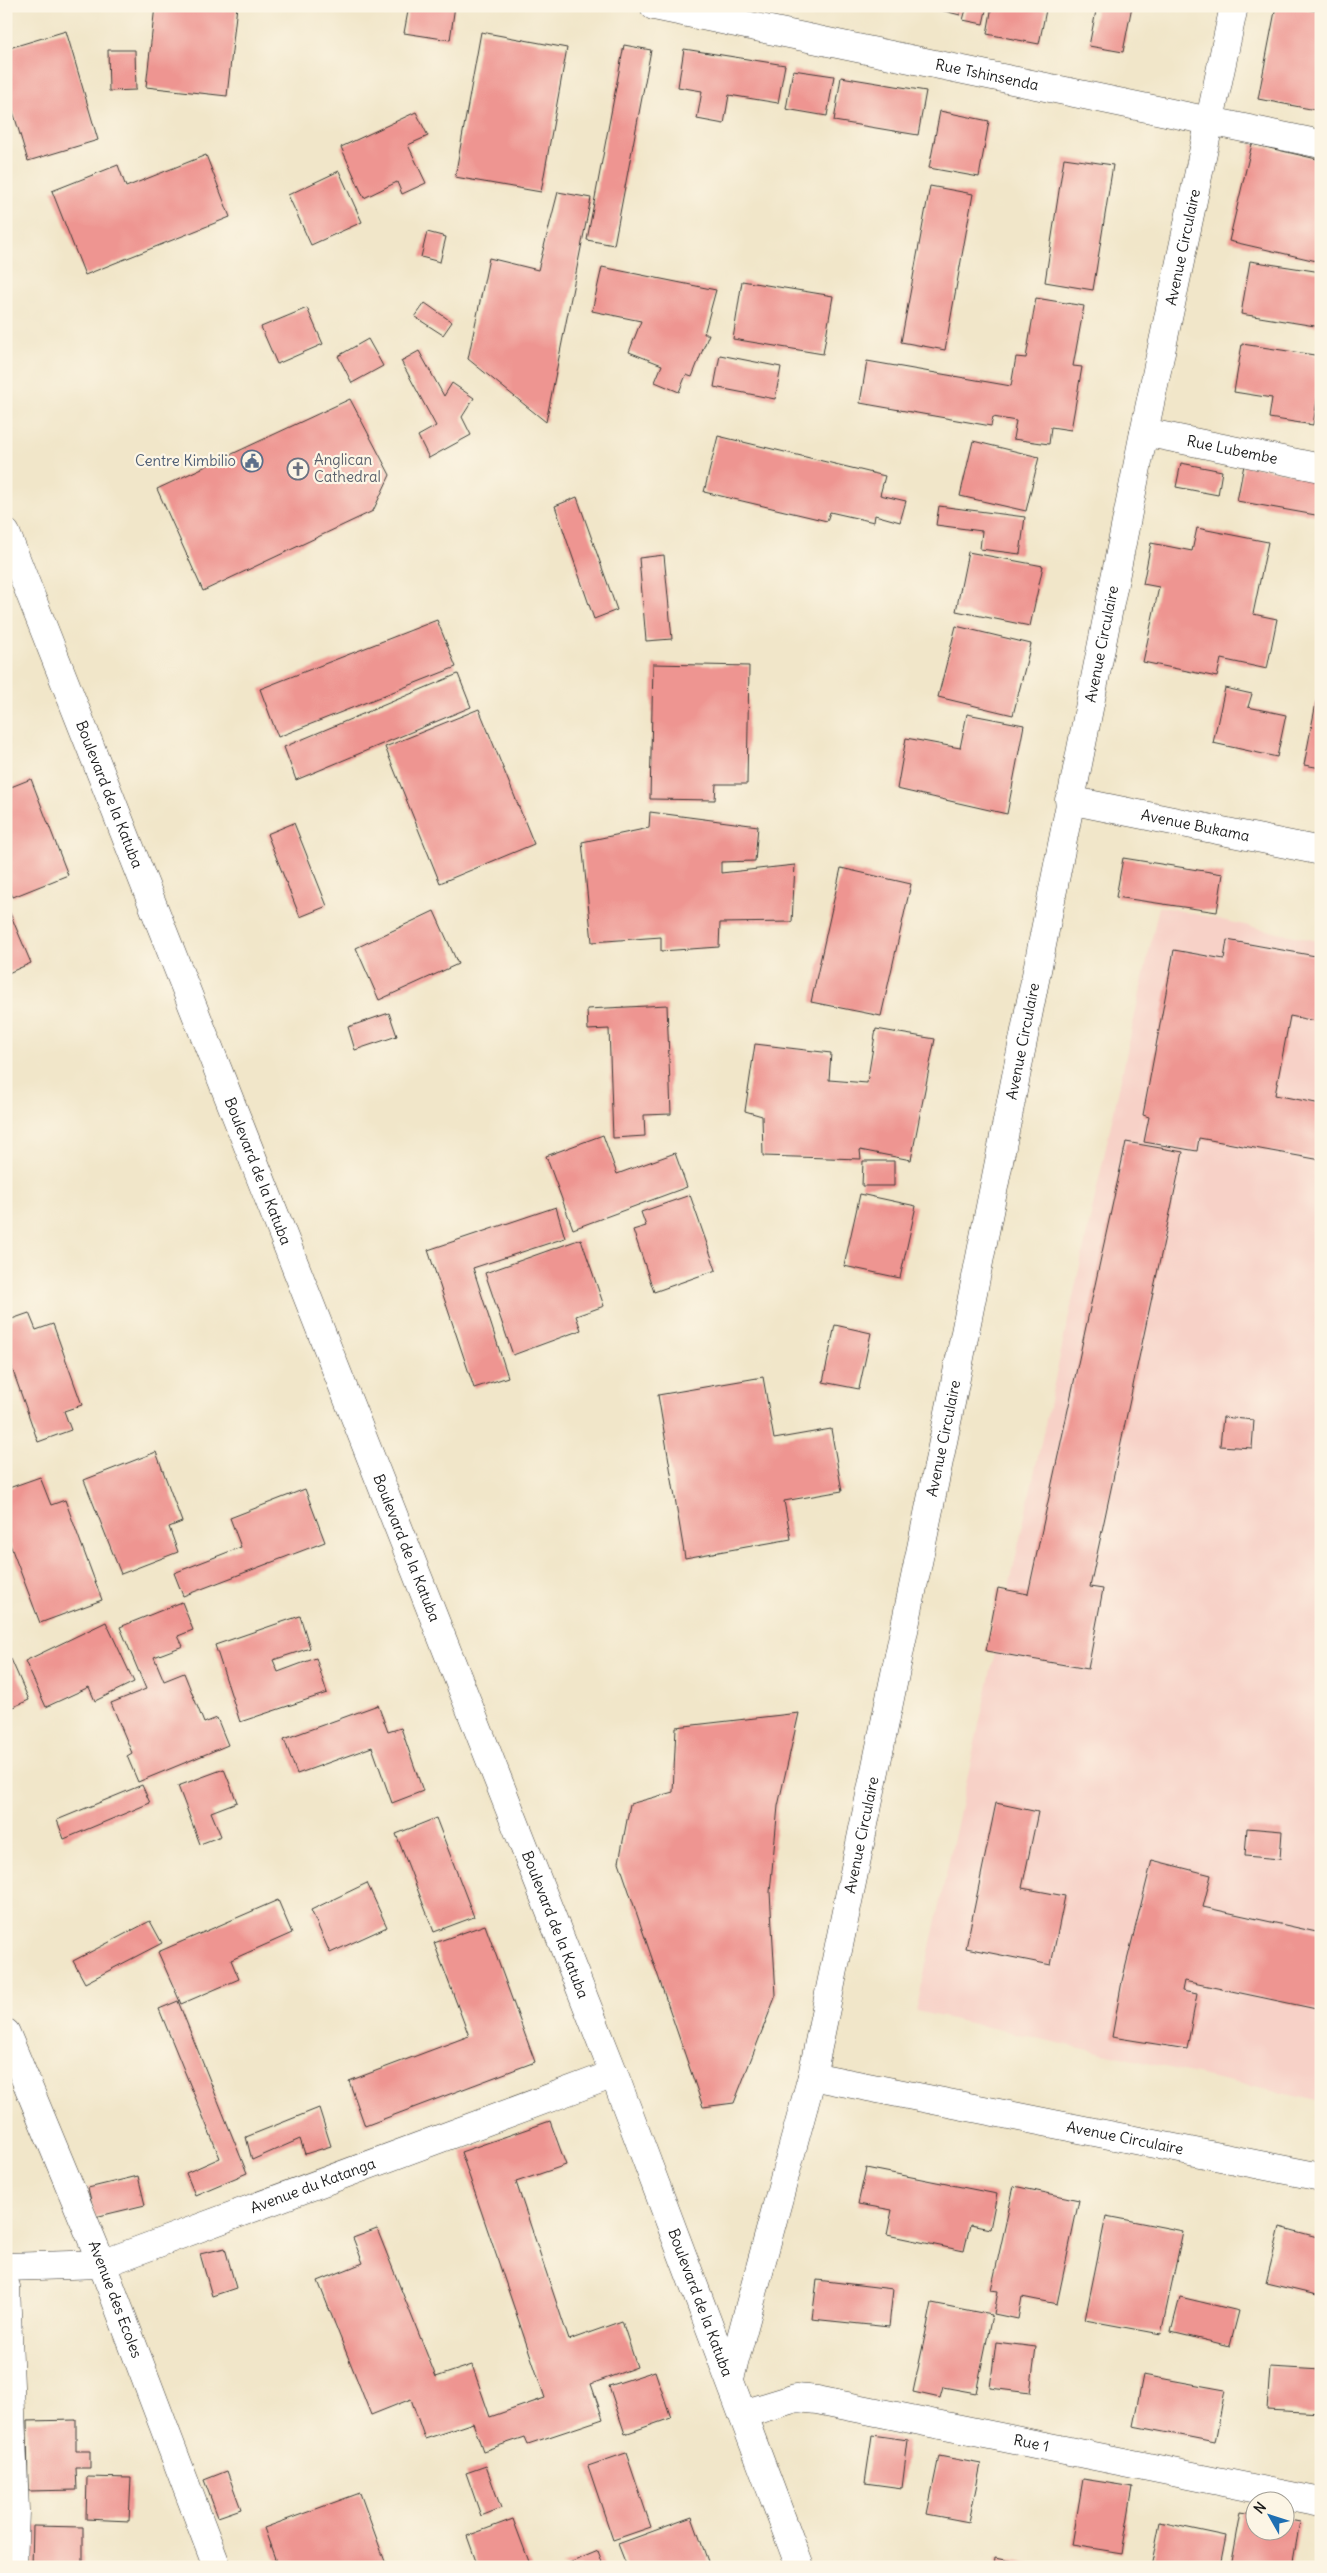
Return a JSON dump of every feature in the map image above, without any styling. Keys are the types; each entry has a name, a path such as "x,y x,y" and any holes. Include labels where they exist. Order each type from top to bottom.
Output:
{"street":[{"name":"Rue Tshinsenda","path":"654,6 1321,144"},
{"name":"Avenue Circulaire","path":"730,2378 812,2076 954,1388 1144,432 1234,6"},
{"name":"Rue Lubembe","path":"1144,432 1321,468"},
{"name":"Boulevard de la Katuba","path":"6,533 614,2074 800,2567"},
{"name":"Avenue Bukama","path":"1070,800 1321,851"},
{"name":"Avenue des Ecoles","path":"6,2033 102,2264 218,2567"},
{"name":"Avenue du Katanga","path":"6,2267 102,2264 614,2074"},
{"name":"Avenue Circulaire","path":"812,2076 1321,2177"},
{"path":"6,2287 13,2567"},
{"name":"Rue 1","path":"743,2414 796,2398 817,2400 1321,2502"}],"shaded area":[{"path":"1159,906 1321,942 1321,2102 916,2011"}],"building":[{"path":"155,6 237,6 227,96 146,87"},
{"path":"409,6 455,6 450,40 404,33"},
{"path":"925,6 961,6 960,15"},
{"path":"967,6 987,6 983,24 963,20"},
{"path":"992,6 1025,6 1046,10 1039,44 987,34"},
{"path":"1097,6 1132,6 1123,52 1089,46"},
{"path":"1276,6 1292,6 1321,12 1321,111 1258,99"},
{"path":"66,31 98,140 28,161 6,88 6,49"},
{"path":"481,32 567,48 541,192 455,177"},
{"path":"624,45 651,50 614,245 587,240"},
{"path":"684,49 785,65 778,103 729,95 724,124 697,119 702,91 678,87"},
{"path":"108,50 135,50 136,90 109,91"},
{"path":"793,70 834,76 827,116 786,109"},
{"path":"841,77 926,91 918,135 834,121"},
{"path":"940,111 989,121 979,177 929,168"},
{"path":"416,112 428,136 408,145 426,183 402,194 397,182 364,198 341,147"},
{"path":"1252,144 1321,160 1321,262 1229,241"},
{"path":"206,155 230,217 85,275 52,191 118,165 126,187"},
{"path":"1064,158 1113,165 1093,290 1045,282"},
{"path":"339,171 362,222 311,245 288,195"},
{"path":"930,186 973,194 945,350 901,342"},
{"path":"558,192 591,198 546,422 468,359 489,258 538,270"},
{"path":"427,232 446,237 440,262 421,257"},
{"path":"1250,261 1321,272 1321,327 1241,314"},
{"path":"602,267 716,290 704,334 709,334 692,377 686,375 679,392 655,382 662,365 629,352 641,321 592,311"},
{"path":"742,281 833,296 823,354 733,339"},
{"path":"1036,298 1084,306 1073,366 1082,367 1071,430 1051,427 1049,444 1013,439 1016,421 993,417 991,426 860,403 867,361 1011,386 1016,357 1026,358"},
{"path":"425,303 452,322 443,335 415,317"},
{"path":"307,308 323,344 277,364 261,327"},
{"path":"368,339 383,366 352,383 338,356"},
{"path":"1242,344 1321,356 1321,376 1313,425 1269,418 1272,398 1234,392"},
{"path":"419,351 444,396 452,383 474,398 462,417 471,435 429,458 418,436 436,426 401,361"},
{"path":"720,355 781,367 775,399 714,387"},
{"path":"350,399 390,475 373,511 203,591 157,489"},
{"path":"718,436 885,476 880,495 906,501 900,522 875,515 874,522 830,512 827,521 704,492"},
{"path":"973,441 1039,457 1026,511 960,496"},
{"path":"1181,463 1222,471 1218,495 1176,487"},
{"path":"1244,465 1321,479 1321,516 1237,501"},
{"path":"577,497 617,610 594,619 555,506"},
{"path":"939,506 1025,517 1020,554 980,549 982,531 936,525"},
{"path":"1197,528 1268,542 1253,614 1277,619 1267,669 1221,659 1217,677 1143,662 1159,587 1143,584 1151,543 1192,551"},
{"path":"968,552 1043,566 1030,626 956,611"},
{"path":"664,555 672,639 646,641 639,558"},
{"path":"437,620 456,667 278,737 260,689"},
{"path":"956,626 1031,644 1013,715 938,697"},
{"path":"653,664 749,666 747,784 716,784 715,800 650,799"},
{"path":"458,674 471,707 296,780 284,747"},
{"path":"1321,682 1321,768 1304,765"},
{"path":"1225,688 1252,694 1248,707 1286,715 1277,757 1213,743"},
{"path":"479,709 534,844 440,883 385,747"},
{"path":"967,714 1024,725 1007,814 897,789 906,738 960,748"},
{"path":"31,779 68,875 13,897 11,893 6,895 6,789"},
{"path":"650,812 758,826 755,861 721,862 721,873 795,865 792,922 720,923 719,947 661,951 661,937 592,942 582,842 649,828"},
{"path":"294,823 327,906 300,917 267,834"},
{"path":"1123,858 1223,874 1217,912 1116,897"},
{"path":"841,868 911,884 881,1016 811,1002"},
{"path":"6,904 31,963 6,974"},
{"path":"434,911 458,964 379,1000 356,948"},
{"path":"1227,940 1321,957 1321,1022 1290,1016 1275,1095 1321,1104 1321,1160 1199,1138 1197,1151 1144,1142 1149,1117 1143,1115 1174,950 1224,959"},
{"path":"667,1005 671,1114 644,1115 645,1136 613,1138 609,1029 588,1030 587,1009"},
{"path":"389,1013 397,1036 355,1050 348,1027"},
{"path":"876,1029 935,1039 911,1160 860,1150 861,1159 763,1156 762,1116 745,1111 755,1044 831,1053 829,1080 867,1083"},
{"path":"603,1135 617,1174 675,1153 687,1187 573,1229 546,1156"},
{"path":"1126,1142 1183,1152 1090,1587 1103,1589 1088,1669 986,1651 998,1588 1028,1594"},
{"path":"863,1161 894,1161 894,1186 862,1186"},
{"path":"860,1194 916,1206 900,1278 844,1266"},
{"path":"690,1195 716,1270 654,1292 633,1230 646,1226 641,1212"},
{"path":"556,1207 565,1238 473,1268 508,1377 474,1388 428,1250"},
{"path":"581,1239 604,1306 576,1316 581,1330 513,1355 485,1273"},
{"path":"29,1313 36,1330 53,1324 82,1405 64,1411 71,1430 38,1442 6,1351 6,1321"},
{"path":"835,1325 871,1333 859,1389 823,1382"},
{"path":"763,1377 774,1439 831,1429 842,1491 784,1501 791,1539 685,1558 658,1395"},
{"path":"1223,1417 1254,1420 1252,1448 1220,1446"},
{"path":"156,1452 182,1522 169,1527 178,1552 121,1574 84,1480"},
{"path":"40,1477 51,1505 65,1500 102,1600 40,1623 6,1534 6,1489"},
{"path":"305,1489 325,1542 183,1596 174,1573 241,1547 230,1518"},
{"path":"182,1602 193,1630 178,1636 183,1646 154,1657 164,1681 184,1673 204,1723 217,1718 228,1745 138,1782 127,1756 132,1753 111,1703 146,1689 120,1627"},
{"path":"300,1616 310,1648 273,1660 278,1672 316,1658 327,1693 240,1722 215,1645"},
{"path":"106,1622 134,1682 95,1701 89,1687 46,1707 25,1661"},
{"path":"11,1659 29,1700 6,1710 6,1661"},
{"path":"378,1705 388,1732 401,1728 423,1791 392,1803 372,1747 297,1774 284,1739"},
{"path":"799,1713 778,1806 770,1892 776,1995 734,2103 703,2107 619,1862 630,1804 673,1792 676,1727"},
{"path":"224,1769 237,1802 211,1812 221,1836 200,1844 178,1786"},
{"path":"142,1785 150,1803 64,1839 57,1820"},
{"path":"996,1803 1038,1812 1022,1888 1065,1896 1051,1965 966,1948"},
{"path":"436,1818 474,1917 434,1932 396,1834"},
{"path":"1247,1828 1282,1831 1280,1859 1245,1856"},
{"path":"1152,1860 1211,1875 1203,1907 1321,1933 1321,2010 1184,1981 1182,1991 1197,1994 1187,2049 1112,2037 1122,1981"},
{"path":"367,1883 387,1927 330,1953 311,1910"},
{"path":"278,1900 292,1933 231,1960 239,1979 181,2004 158,1952"},
{"path":"150,1921 162,1943 85,1983 73,1961"},
{"path":"485,1925 535,2062 365,2126 349,2081 469,2036 434,1943"},
{"path":"178,2001 247,2173 195,2195 186,2173 220,2158 159,2009"},
{"path":"319,2108 331,2146 305,2154 300,2139 252,2160 246,2137"},
{"path":"550,2121 566,2165 516,2182 569,2340 622,2321 637,2367 591,2384 603,2419 528,2444 525,2437 483,2451 473,2423 425,2439 411,2399 371,2415 318,2281 363,2263 353,2238 377,2229 436,2377 472,2365 490,2417 545,2398 461,2152"},
{"path":"866,2168 997,2194 990,2229 970,2225 964,2251 887,2235 892,2210 858,2204"},
{"path":"138,2176 145,2205 95,2217 88,2188"},
{"path":"1014,2186 1079,2200 1057,2304 1022,2297 1018,2319 994,2314 998,2291 991,2290"},
{"path":"1106,2216 1183,2231 1161,2334 1085,2320"},
{"path":"1280,2227 1321,2238 1321,2296 1266,2283"},
{"path":"225,2248 236,2288 212,2296 200,2254"},
{"path":"817,2280 893,2289 889,2327 812,2319"},
{"path":"1180,2297 1239,2311 1230,2346 1171,2332"},
{"path":"932,2303 992,2315 976,2393 943,2387 940,2398 913,2392"},
{"path":"996,2342 1036,2347 1030,2393 990,2388"},
{"path":"1270,2367 1321,2370 1321,2413 1267,2410"},
{"path":"655,2371 671,2418 625,2434 609,2386"},
{"path":"1143,2375 1225,2390 1215,2442 1133,2426"},
{"path":"76,2420 76,2451 90,2451 90,2468 76,2468 77,2490 28,2491 27,2421"},
{"path":"872,2435 908,2440 902,2488 865,2483"},
{"path":"626,2453 651,2527 613,2540 588,2466"},
{"path":"939,2456 981,2464 969,2522 927,2514"},
{"path":"486,2466 501,2508 481,2516 466,2473"},
{"path":"227,2471 241,2509 218,2517 204,2480"},
{"path":"87,2477 131,2478 129,2521 86,2519"},
{"path":"1083,2479 1133,2487 1122,2553 1072,2545"},
{"path":"360,2493 387,2567 278,2567 264,2528"},
{"path":"1241,2512 1244,2512 1244,2540 1294,2540 1294,2521 1300,2522 1292,2567 1231,2567"},
{"path":"692,2517 710,2567 627,2567 618,2544"},
{"path":"513,2519 531,2567 478,2567 467,2536"},
{"path":"1160,2522 1226,2536 1220,2567 1151,2567"},
{"path":"33,2526 83,2527 83,2567 32,2567"},
{"path":"598,2551 604,2567 560,2567"},
{"path":"995,2558 1033,2566 1033,2567 994,2567"}],"place":[{"name":"Centre Kimbilio","path":"252,461"},
{"name":"Anglican Cathedral","path":"298,469"}]}
